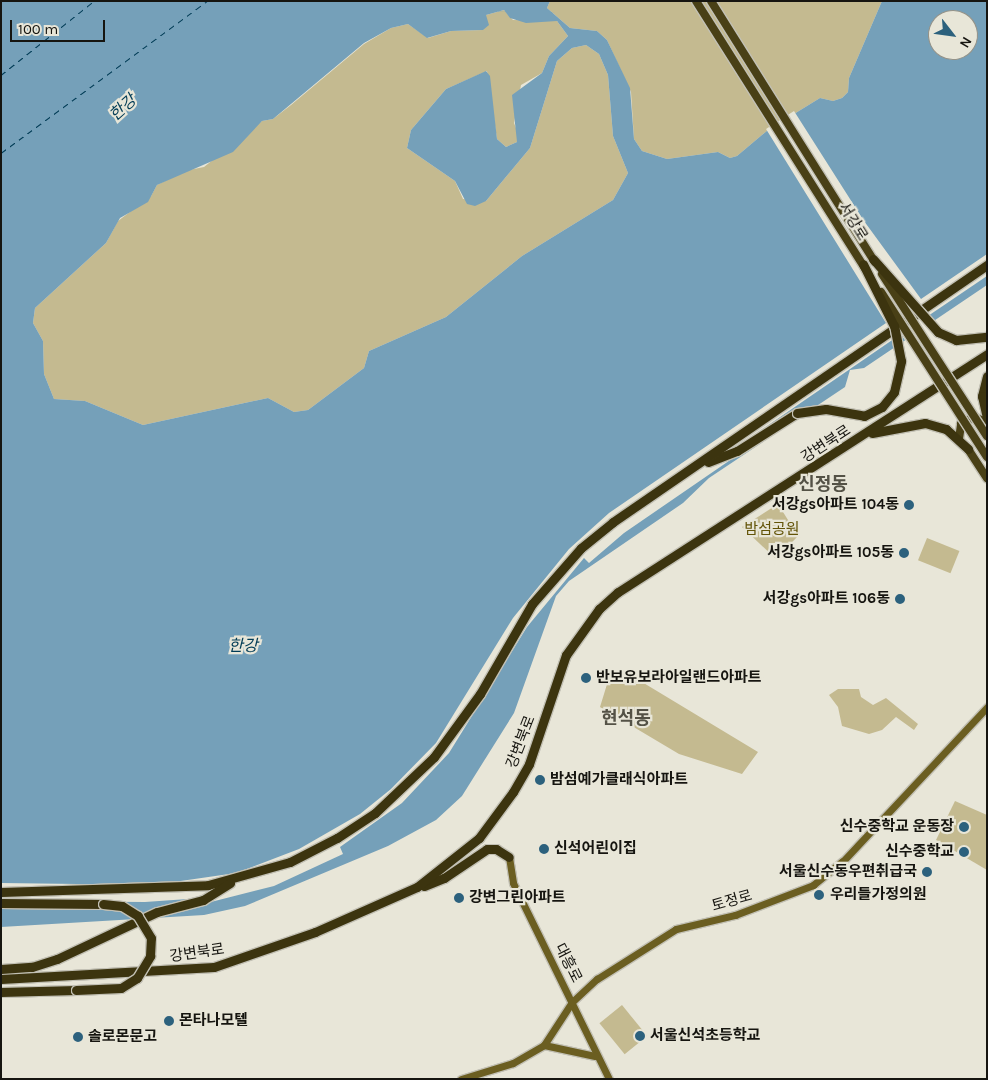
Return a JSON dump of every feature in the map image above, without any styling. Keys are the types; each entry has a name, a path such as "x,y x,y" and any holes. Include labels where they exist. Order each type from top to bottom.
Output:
{"highway":[{"path":"872,259 938,332 967,341 987,337"},
{"path":"693,468 737,451 797,412 826,409 864,416 889,400 899,378 900,353 894,326 863,264"},
{"path":"1,892 179,889 234,880 290,862 337,838 406,786 461,724 522,620 555,575 613,522 987,265"},
{"name":"강변북로","path":"3,979 214,967 315,932 416,887 479,838 509,798 529,764 566,655 599,609 618,592 863,436 987,354"},
{"path":"987,376 982,396 987,418"},
{"path":"863,436 898,425 925,422 959,439 968,450"},
{"path":"416,887 444,878 487,849 496,849 508,857"},
{"path":"1,969 32,967 46,962 157,912 203,900 234,880"},
{"path":"1,903 114,904 131,910 144,923 151,938 150,956 137,978 111,990 1,992"}],"main road":[{"name":"서강로","path":"696,1 987,457"},
{"name":"서강로","path":"710,1 872,259 987,436"},
{"path":"959,439 961,424 973,417 987,422"},
{"path":"968,450 987,478"},
{"name":"토정로","path":"461,1079 513,1063 544,1045 572,1002 625,957 676,929 754,909 814,885 843,861 987,707"},
{"name":"대흥로","path":"508,857 513,883 572,1002 595,1056 609,1079"},
{"path":"544,1045 595,1056"}],"green space":[{"path":"550,1 882,1 849,78 848,92 842,98 833,101 820,98 768,130 737,156 730,158 718,152 667,159 642,151 634,139 631,92 607,40 597,31 570,28 547,8"},
{"path":"504,10 513,20 557,21 568,36 549,56 542,73 521,85 514,123 519,136 517,142 506,147 497,139 487,71 446,89 411,130 407,148 455,181 463,199 486,201 530,148 557,61 572,48 586,45 599,54 608,75 613,136 628,173 613,200 522,256 446,317 369,351 364,368 308,410 294,412 268,398 143,425 85,401 54,399 44,374 43,341 33,323 35,308 106,243 118,221 151,196 157,185 184,171 204,167 262,121 273,119 364,44 391,28 408,24 428,38 451,31 483,30 486,15"},
{"name":"밤섬공원","path":"778,504 798,536 776,559 742,527"},
{"path":"927,538 959,551 950,573 918,560"},
{"path":"620,668 758,752 742,774 679,754 600,707 608,681"},
{"path":"838,689 859,689 861,697 873,705 886,698 918,724 914,730 896,717 882,730 869,734 842,726 838,707 829,695"},
{"name":"신수중학교 운동장","path":"955,801 987,815 987,870 936,840"},
{"path":"622,1005 647,1036 625,1054 599,1023"}],"water":[{"name":"한강","path":"1,1 550,1 547,8 570,28 597,31 607,40 630,88 634,139 642,151 667,159 718,152 730,158 737,156 768,130 820,98 833,101 842,98 848,92 849,78 882,1 987,1 987,285 864,368 850,370 845,387 709,478 683,503 569,581 556,596 514,713 462,796 436,820 388,846 245,906 204,915 1,927","holes":["504,10 510,18 526,23 557,21 568,36 549,56 542,73 512,95 517,142 506,147 497,139 490,76 486,71 446,89 411,130 407,148 455,181 467,204 475,206 486,201 530,148 557,61 572,48 586,45 599,54 608,75 613,136 628,173 613,200 522,256 446,317 369,351 364,368 308,410 294,412 268,398 143,425 85,401 54,399 44,374 43,341 33,323 35,308 106,243 120,218 148,202 157,185 233,152 262,121 273,119 364,43 391,28 408,24 427,38 451,31 483,30 489,25 486,15"]}],"pier":[{"path":"794,111 864,221 921,299 987,254 987,276 928,316 929,326 906,342 901,334 735,448 739,454 624,533 589,563 584,558 527,627 449,753 402,803 340,847 343,854 274,886 203,904 202,898 145,902 11,901 11,908 1,908 1,883 153,885 236,873 299,849 360,814 391,789 436,743 513,618 569,549 609,513 886,323 766,129"}],"ferry route":[{"path":"1,75 94,1"},
{"path":"1,153 207,1"}],"place":[{"name":"서강gs아파트 104동","path":"909,505"},
{"name":"서강gs아파트 105동","path":"904,553"},
{"name":"서강gs아파트 106동","path":"900,599"},
{"name":"반보유보라아일랜드아파트","path":"586,678"},
{"name":"밤섬예가클래식아파트","path":"540,780"},
{"name":"신수중학교 운동장","path":"964,827"},
{"name":"신석어린이집","path":"544,849"},
{"name":"신수중학교","path":"964,852"},
{"name":"서울신수동우편취급국","path":"927,872"},
{"name":"우리들가정의원","path":"819,895"},
{"name":"강변그린아파트","path":"459,898"},
{"name":"몬타나모텔","path":"169,1021"},
{"name":"서울신석초등학교","path":"640,1036"},
{"name":"솔로몬문고","path":"78,1037"}],"district":[{"name":"신정동","path":"823,484"},
{"name":"현석동","path":"626,718"}]}
